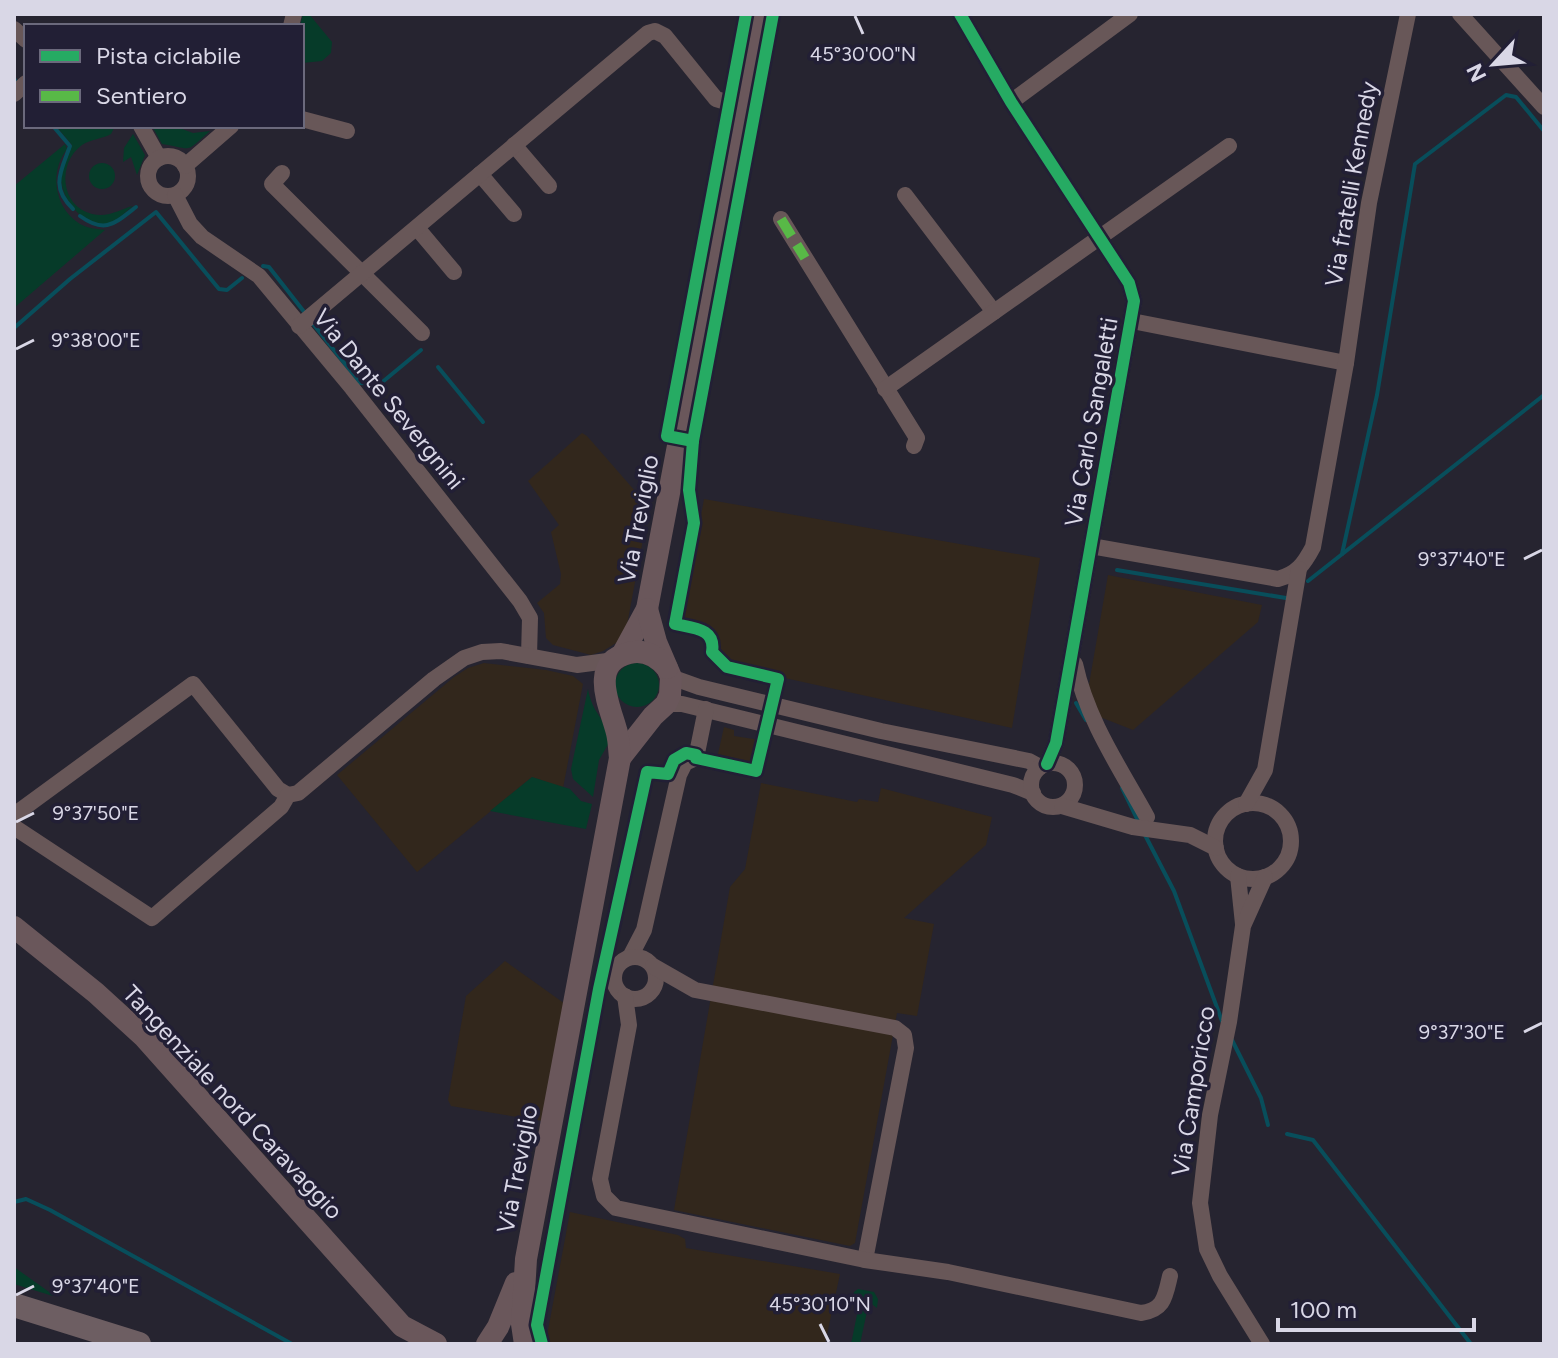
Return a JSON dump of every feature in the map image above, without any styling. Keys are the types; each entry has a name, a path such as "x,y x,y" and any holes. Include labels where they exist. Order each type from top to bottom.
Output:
{"highway":[{"path":"14,1305 139,1344"}],"main road":[{"name":"Via Treviglio","path":"647,609 760,14"},
{"path":"620,758 617,734 605,694 606,673 619,658 647,609"},
{"path":"620,758 670,695 669,672 647,609"},
{"path":"619,658 632,652 652,655 669,672"},
{"path":"605,694 620,715 631,719 660,710"},
{"name":"Via Treviglio","path":"525,1344 522,1324 526,1259 620,758"},
{"name":"Tangenziale nord Caravaggio","path":"14,927 96,993 144,1037 405,1335 436,1344"},
{"name":"Via Treviglio","path":"487,1344 498,1327 526,1259"}],"street":[{"name":"Via Carlo Sangaletti","path":"960,14 1011,102 1129,283 1134,301 1056,743 1044,766"},
{"path":"1011,102 1130,14"},
{"name":"Via fratelli Kennedy","path":"1265,770 1299,569 1313,547 1346,363 1369,203 1408,14"},
{"path":"1460,14 1544,107"},
{"path":"305,321 652,32 665,36 716,99 743,107"},
{"path":"304,120 347,131"},
{"path":"142,128 159,158"},
{"path":"185,166 229,128"},
{"path":"514,145 549,186"},
{"path":"885,389 1229,146"},
{"path":"159,158 176,158 185,166 187,183 175,195 161,195 151,187 148,174 159,158"},
{"path":"282,173 272,184 422,333"},
{"path":"480,174 514,214"},
{"name":"Via Dante Severgnini","path":"175,195 196,230 259,276 305,321 352,388 527,612 530,624 529,656"},
{"path":"905,195 994,312"},
{"path":"781,219 917,438 914,446"},
{"path":"417,228 454,272"},
{"path":"1132,321 1346,363"},
{"path":"1091,546 1278,579 1299,569"},
{"path":"14,815 193,684 278,789 288,795 298,793 464,658 482,652 501,651 577,665 619,658"},
{"path":"1073,655 1081,690 1094,720 1147,817"},
{"path":"577,665 605,694"},
{"path":"669,672 699,687 881,731 1044,766 1055,763 1066,767"},
{"path":"660,710 682,704 877,751 1013,785 1033,793 1043,805 1062,806 1104,821 1190,835 1216,848"},
{"path":"706,709 696,758 685,763 679,775 644,930 630,957 620,963 615,973 616,985 625,996 629,1025 600,1179 609,1202 624,1211 865,1260 948,1272 1141,1313 1153,1311 1162,1305 1170,1276"},
{"path":"877,751 881,731"},
{"path":"1056,743 1066,767 1074,776 1075,792 1062,806"},
{"path":"1033,793 1032,781 1044,766"},
{"path":"1246,804 1265,770"},
{"path":"1265,770 1275,811"},
{"path":"1075,792 1104,821"},
{"path":"14,827 152,918 281,807 288,795"},
{"path":"1246,804 1263,804 1275,811 1288,828 1290,849 1281,867 1265,877 1250,879 1238,876 1223,864 1216,848 1217,828 1229,812 1246,804"},
{"path":"1190,835 1217,828"},
{"name":"Via Camporicco","path":"1238,876 1243,926 1229,1022 1210,1115 1200,1203 1207,1249 1262,1344"},
{"name":"Via Camporicco","path":"1243,926 1265,877"},
{"path":"629,1025 656,977 644,930"},
{"path":"630,957 650,963 695,990 895,1028 904,1035 906,1048 865,1260"},
{"path":"625,996 633,998 681,982"}],"shaded area":[{"path":"582,433 649,507 627,625 621,640 591,655 553,645 546,638 544,613 537,603 560,584 561,574 551,532 559,525 528,481"},
{"path":"704,499 1040,558 1012,728 730,666 707,628 682,622"},
{"path":"1108,575 1262,605 1258,622 1133,730 1100,717 1088,690"},
{"path":"484,663 546,670 573,676 583,684 563,788 532,777 417,872 337,775 454,677"},
{"path":"724,727 734,730 734,736 760,740 755,763 718,754"},
{"path":"761,783 857,802 859,799 878,802 881,788 992,817 986,845 904,918 934,924 917,1016 897,1013 855,1243 850,1246 674,1210 730,887 745,869"},
{"path":"505,961 568,1006 542,1121 451,1106 448,1100 466,996"},
{"path":"570,1212 678,1235 685,1239 686,1248 840,1274 825,1344 548,1344 546,1341"}],"green space":[{"path":"303,14 309,14 332,42 331,53 322,61 304,63 304,24 300,24"},
{"path":"58,128 114,128 111,134 85,143 74,153 66,173 66,183 73,202 92,214 109,214 133,206 114,221 98,224 89,221 68,201 61,174 72,145"},
{"path":"153,128 179,128 193,133 210,131 192,147 162,144"},
{"path":"133,134 145,155 137,175 131,157 123,162 124,148"},
{"path":"65,144 67,149 61,158 56,179 64,209 80,224 105,230 14,308 14,186"},
{"path":"102,163 111,167 115,176 111,185 102,189 93,185 89,176 93,167"},
{"path":"637,663 653,669 659,685 653,701 637,707 621,701 615,685 621,669"},
{"path":"588,689 610,741 599,760 593,797 573,779 571,769"},
{"path":"532,777 570,789 581,801 592,804 586,829 490,811"},
{"path":"14,1267 52,1294 53,1296 14,1284"},
{"path":"858,1289 874,1292 878,1299 877,1308 869,1302 860,1344 851,1344 860,1300 851,1302"}],"waterway":[{"path":"1342,554 1377,395 1415,164 1506,95 1516,97 1544,131"},
{"path":"55,128 70,146 61,171 60,186 73,209"},
{"path":"80,216 103,226 136,207"},
{"path":"14,328 70,279 156,212 219,289 227,290 242,278"},
{"path":"263,266 269,267 305,313"},
{"path":"310,320 360,383 380,384 421,350"},
{"path":"438,367 483,422"},
{"path":"1308,581 1544,395"},
{"path":"1117,570 1286,598"},
{"path":"1076,703 1086,720"},
{"path":"1122,788 1139,823"},
{"path":"1145,835 1174,891 1222,1021"},
{"path":"1232,1040 1261,1098 1268,1125"},
{"path":"1287,1134 1313,1140 1471,1344"},
{"path":"14,1202 26,1199 50,1210 292,1344"}],"marked path":[{"path":"781,219 805,258"}],"cycle path":[{"path":"693,441 667,436 746,14"},
{"path":"542,1344 537,1325 599,989 647,772 668,774 674,760 686,753 756,771 778,679 727,667 712,652 707,634 696,628 675,624 694,523 689,490 693,441 773,14"},
{"path":"960,14 1011,102 1129,283 1134,301 1056,743 1047,764"}]}
